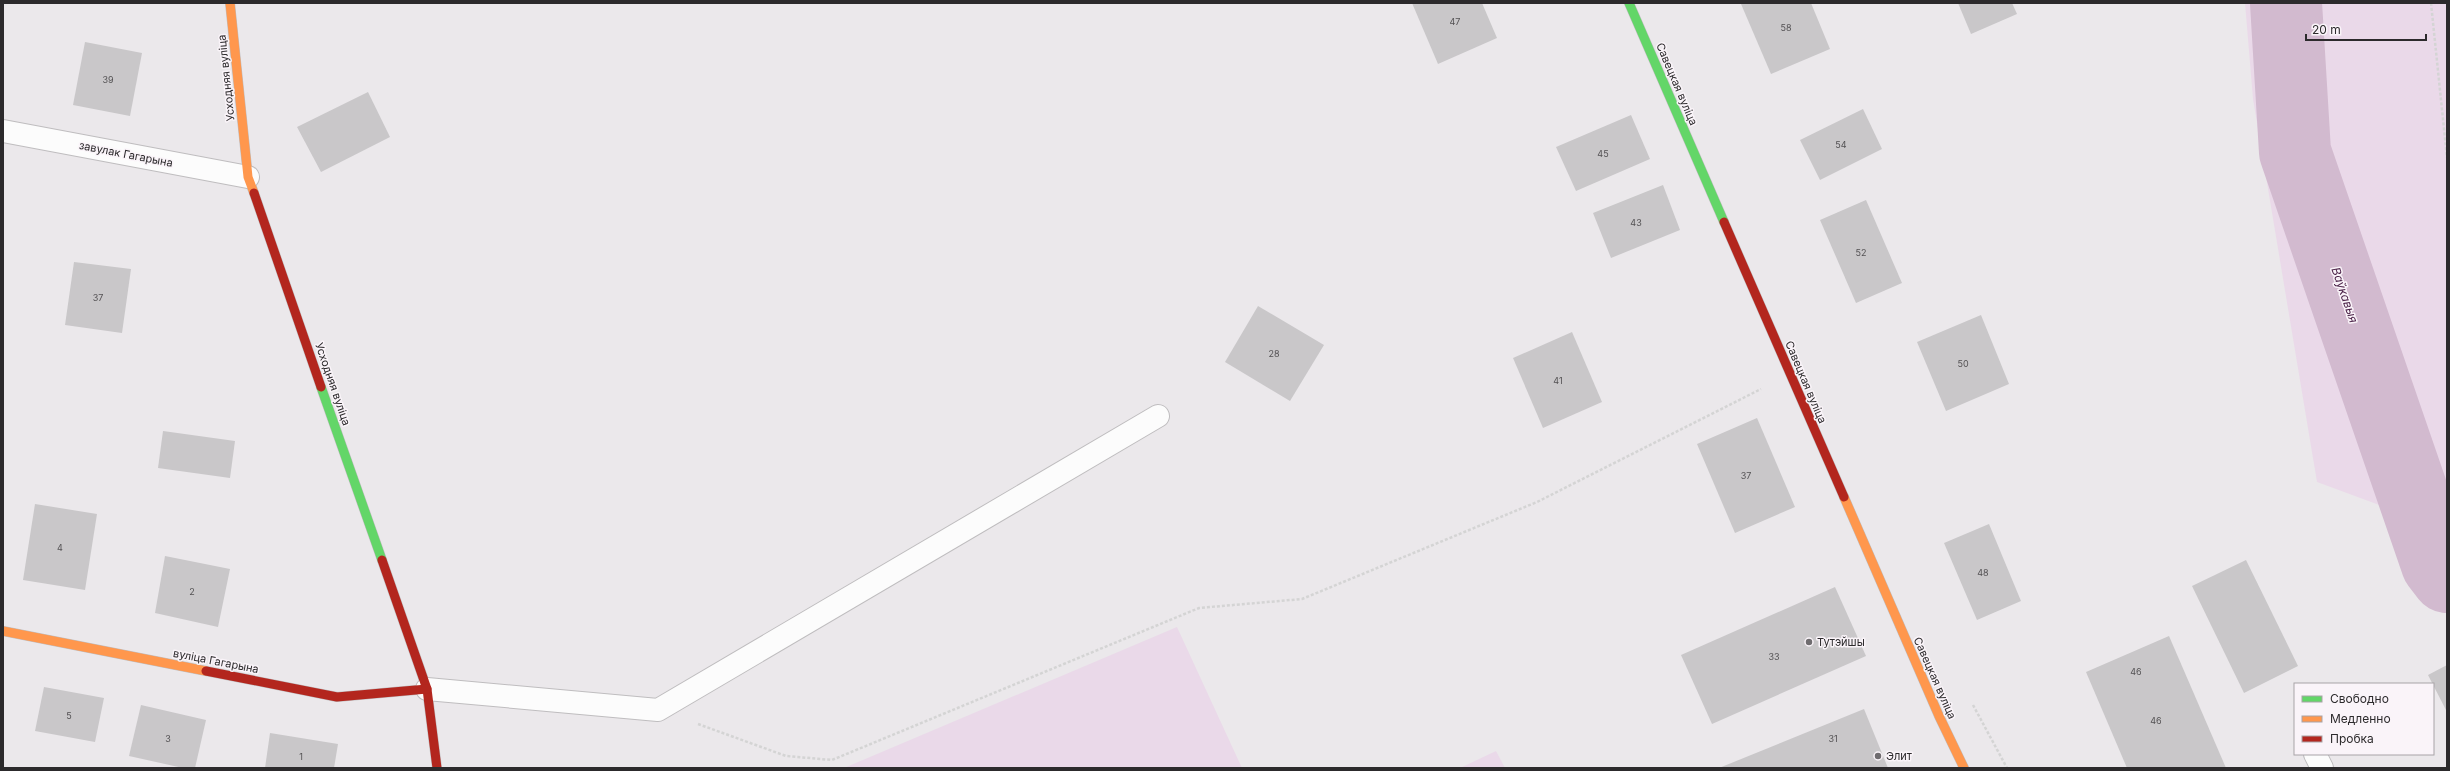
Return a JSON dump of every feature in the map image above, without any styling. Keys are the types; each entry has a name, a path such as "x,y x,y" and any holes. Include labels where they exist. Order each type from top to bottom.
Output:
{"street":[{"name":"Усходняя вуліца","path":"230,3 248,176 427,689 437,768"},
{"name":"Савецкая вуліца","path":"1629,3 1938,716 1964,768"},
{"name":"завулак Гагарына","path":"3,131 248,176"},
{"path":"427,689 658,710 1158,416"},
{"name":"вуліца Гагарына","path":"3,631 338,697 427,689"},
{"path":"2316,755 2322,768"}],"path":[{"path":"2431,3 2447,158"},
{"path":"658,710 786,756 832,760 1199,608 1302,599 1537,502 1762,389"}],"shaded area":[{"path":"2245,3 2447,3 2447,530 2317,482 2253,99"},
{"path":"1177,627 1242,768 844,768"},
{"path":"1496,751 1505,768 1460,768"}],"building":[{"path":"1412,3 1482,3 1497,38 1438,64"},
{"path":"1811,3 1830,49 1771,74 1741,4"},
{"path":"1958,3 2012,3 2017,14 1971,34"},
{"path":"85,42 142,53 130,116 73,105"},
{"path":"368,92 390,137 321,172 297,127"},
{"path":"1863,109 1882,149 1820,180 1800,140"},
{"path":"1631,115 1650,159 1576,191 1556,147"},
{"path":"1663,185 1680,230 1611,258 1593,213"},
{"path":"1866,200 1902,283 1856,303 1820,220"},
{"path":"74,262 131,269 122,333 65,325"},
{"path":"1258,306 1324,345 1290,401 1225,362"},
{"path":"1981,315 2009,384 1946,411 1917,342"},
{"path":"1572,332 1602,402 1543,428 1513,358"},
{"path":"1757,418 1795,507 1735,533 1697,444"},
{"path":"163,431 235,441 230,478 158,468"},
{"path":"35,504 97,514 85,590 23,580"},
{"path":"1989,524 2021,601 1977,620 1944,543"},
{"path":"165,556 230,569 218,627 155,613"},
{"path":"2246,560 2298,666 2244,693 2192,586"},
{"path":"1835,587 1866,656 1712,724 1681,655"},
{"path":"2169,636 2226,768 2127,768 2086,672"},
{"path":"2447,665 2447,712 2434,687 2434,683 2432,683 2428,675"},
{"path":"44,687 104,698 95,742 35,731"},
{"path":"141,705 206,720 195,768 183,768 129,756"},
{"path":"1864,709 1888,768 1719,768"},
{"path":"270,733 338,744 334,768 265,768"}],"waterway":[{"name":"Ваўкавыя","path":"2286,3 2295,152 2437,564 2447,577"}],"traffic: fast":[{"path":"1629,3 1724,222"},
{"path":"321,387 382,560"}],"traffic: slow":[{"path":"230,3 248,177 254,193"},
{"path":"1844,497 1939,716 1964,768"},
{"path":"3,631 206,671"}],"traffic: jam":[{"path":"254,193 321,387"},
{"path":"1724,222 1844,497"},
{"path":"382,560 427,689 437,768"},
{"path":"206,671 337,697 427,689"}],"place":[{"name":"Тутэйшы","path":"1809,642"},
{"name":"Элит","path":"1878,756"}]}
